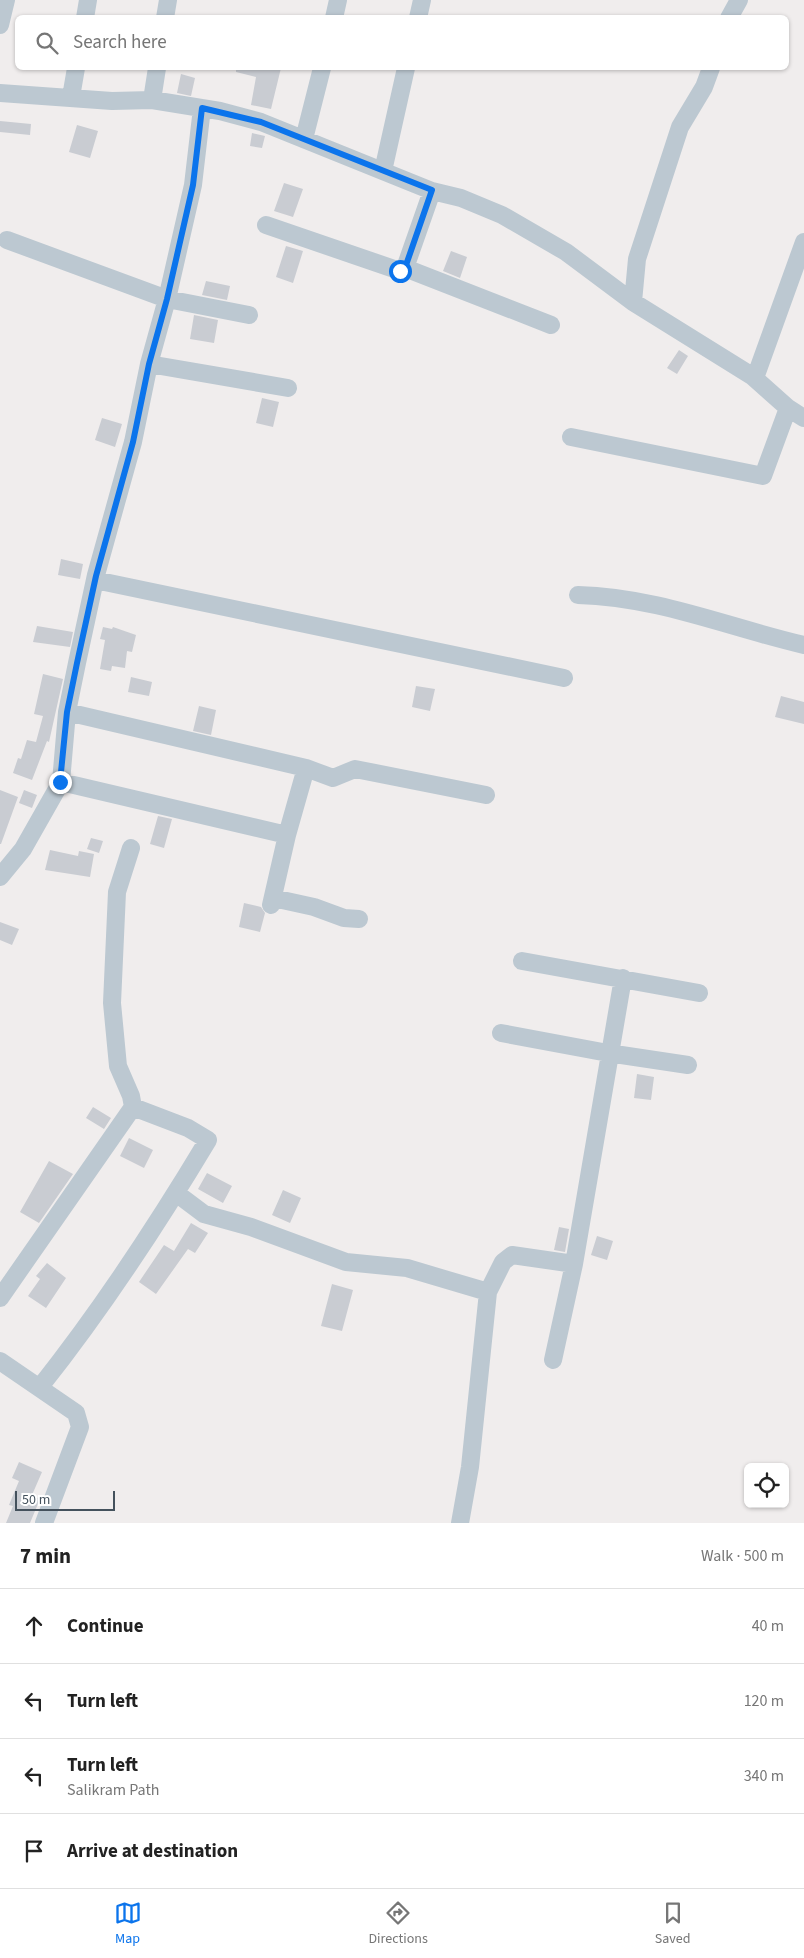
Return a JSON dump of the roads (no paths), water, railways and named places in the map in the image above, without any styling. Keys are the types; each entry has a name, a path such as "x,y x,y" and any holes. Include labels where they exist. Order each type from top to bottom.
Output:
{"street":[{"path":"0,24 6,0"},
{"path":"86,15 88,0"},
{"path":"166,15 168,0"},
{"path":"335,15 338,0"},
{"path":"419,15 422,0"},
{"path":"731,15 739,0"},
{"path":"71,97 76,70"},
{"path":"152,100 157,70"},
{"path":"304,139 321,70"},
{"path":"382,171 406,70"},
{"path":"632,302 637,259 680,127 704,87 710,70"},
{"path":"0,92 112,101 152,100 202,108 261,122 382,171 432,190 461,198 502,215 566,252 632,302 755,378 788,408 804,418"},
{"path":"0,877 23,849 60,782 67,712 95,580 133,442 149,364 167,299 193,185 202,108"},
{"path":"266,225 400,271 405,268 432,190"},
{"path":"7,240 167,299 249,315"},
{"path":"755,378 799,272 804,242"},
{"path":"405,268 551,324"},
{"path":"149,364 288,388"},
{"path":"571,437 763,476 788,408"},
{"path":"95,580 564,678"},
{"path":"578,595 611,596 648,602 804,645"},
{"path":"67,712 306,768 333,778 355,770 486,795"},
{"path":"306,768 287,835 272,902 314,907 344,918 359,919"},
{"path":"60,782 287,835"},
{"path":"0,1298 133,1107 131,1096 118,1066 112,1003 117,892 131,848"},
{"path":"522,961 699,992"},
{"path":"553,1360 574,1264 608,1053 623,978"},
{"path":"501,1033 608,1053 688,1065"},
{"path":"40,1387 74,1344 176,1193 208,1140 188,1128 133,1107"},
{"path":"176,1193 204,1214 251,1227 346,1262 407,1268 488,1292"},
{"path":"460,1523 470,1468 488,1292 503,1262 512,1256 574,1264"},
{"path":"0,1361 76,1413 80,1427 44,1523"}]}
